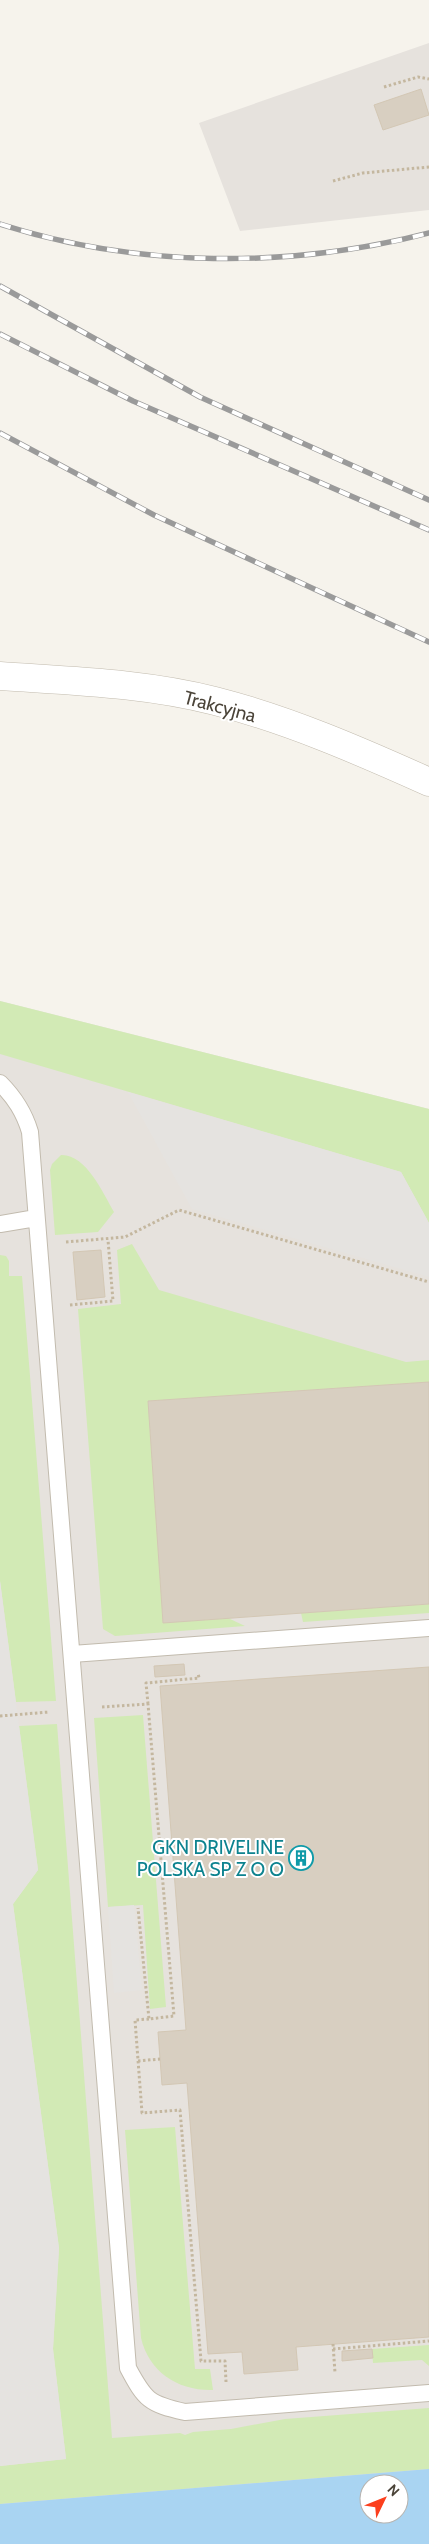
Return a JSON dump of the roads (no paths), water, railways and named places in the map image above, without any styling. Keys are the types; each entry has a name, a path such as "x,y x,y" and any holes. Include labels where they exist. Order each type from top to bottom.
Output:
{"street":[{"name":"Trakcyjna","path":"0,676 127,685 215,701 303,730 429,782"}],"lane":[{"path":"0,1083 12,1096 25,1116 30,1132 128,2368 139,2390 158,2406 185,2412 429,2393"},
{"path":"0,1224 36,1218"},
{"path":"72,1654 96,1654 429,1628"}],"water":[{"path":"429,2469 429,2544 0,2544 0,2504 359,2475 359,2524 409,2524 409,2474 368,2474"}],"railway":[{"path":"0,224 52,238 106,249 159,256 214,258 268,258 322,253 376,245 429,233"},
{"path":"0,286 200,397 429,500"},
{"path":"0,334 133,401 429,530"},
{"path":"0,433 154,515 429,642"}],"place":[{"name":"GKN DRIVELINE POLSKA SP Z O O","path":"301,1858"}]}
